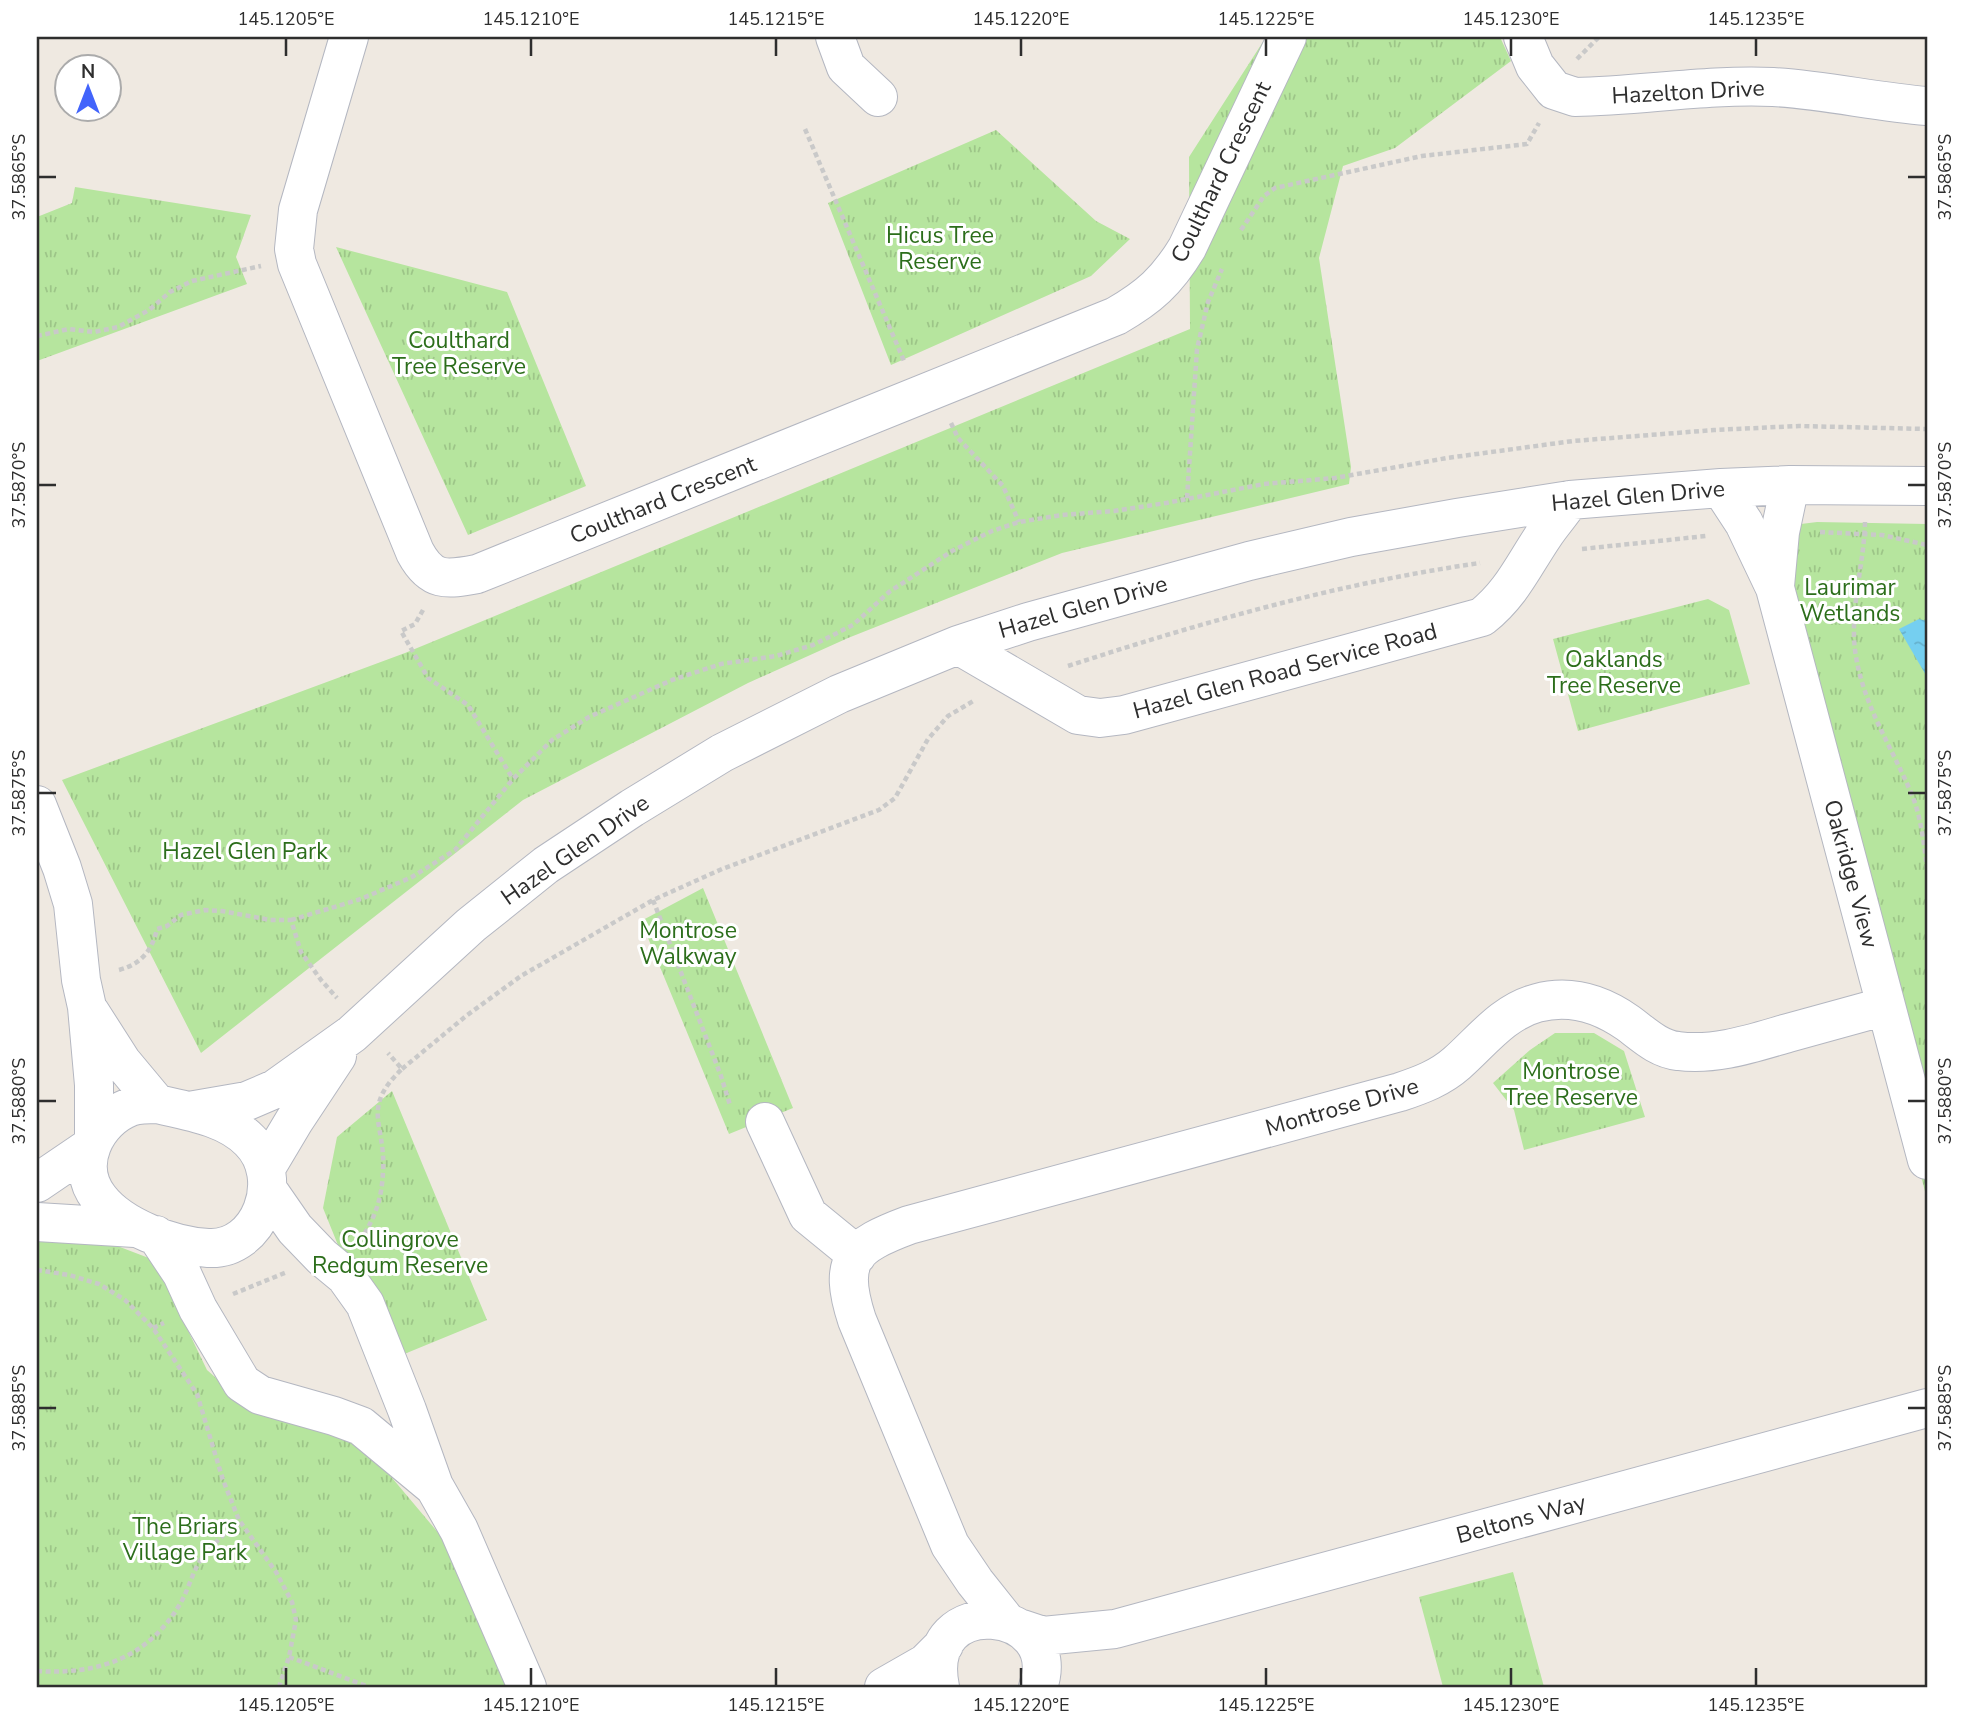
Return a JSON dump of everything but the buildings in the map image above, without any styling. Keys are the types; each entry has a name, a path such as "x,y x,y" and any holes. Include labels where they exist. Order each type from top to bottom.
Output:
{"street":[{"path":"349,37 298,210 294,248 297,264 415,552 422,566 435,576"},
{"path":"835,37 846,67 878,96"},
{"name":"Coulthard Crescent","path":"435,576 453,579 477,574 935,391 1116,316 1138,304 1173,271 1187,248 1287,37"},
{"path":"1523,37 1535,66 1554,90"},
{"name":"Hazelton Drive","path":"1554,90 1575,97 1730,87 1775,87 1885,103 1927,106"},
{"path":"1775,588 1780,532 1790,485"},
{"name":"Hazel Glen Drive","path":"173,1107 247,1101 275,1089 352,1034 471,925 546,865 632,808 722,753 839,694 958,645 1028,622 1250,561 1351,537 1570,500 1790,485 1927,486"},
{"path":"1721,488 1744,523 1775,588"},
{"name":"Hazel Glen Road Service Road","path":"958,645 1078,715 1100,718 1124,715 1482,617 1501,603 1570,500"},
{"name":"Oakridge View","path":"1775,588 1927,1160"},
{"path":"37,805 73,904 94,1085 89,1167 92,1187 99,1199 119,1217 146,1231 188,1245 212,1248 242,1237 255,1224 264,1209 267,1179"},
{"name":"Montrose Drive","path":"856,1255 866,1243 909,1225 1431,1082 1456,1064 1490,1030 1513,1013 1536,1003 1563,999 1589,1003 1626,1022 1651,1041 1676,1051 1705,1053 1741,1046 1886,1006"},
{"path":"87,1007 122,1062 173,1107"},
{"name":"Hazel Glen Drive","path":"267,1179 320,1080 352,1034"},
{"path":"37,1183 92,1142 109,1118 132,1105 173,1107 230,1126 250,1141 260,1154 267,1179 295,1229 345,1276 365,1304 434,1486 459,1530 527,1687"},
{"path":"749,1117 807,1215 856,1255 850,1266 850,1298 950,1545 975,1582 1014,1625 1032,1640 1041,1667 1039,1687"},
{"path":"37,1222 146,1231 182,1274 198,1309 242,1382 260,1395 361,1426 434,1486"},
{"name":"Beltons Way","path":"949,1638 971,1621 988,1618 1043,1636 1115,1629 1927,1408"},
{"path":"940,1687 938,1658 949,1638 950,1545"},
{"name":"Beltons Way","path":"1039,1687 1055,1669 1115,1629"},
{"path":"884,1687 908,1676 926,1663 949,1638"}],"path":[{"path":"1235,241 1251,213 1264,196 1275,188 1422,156 1527,144 1544,115 1554,90 1568,69 1600,37"},
{"path":"805,128 906,368 923,361 958,438 1003,486 1019,522"},
{"path":"1187,498 1198,349 1208,302 1225,260"},
{"path":"37,334 69,329 94,332 118,327 149,310 170,292 192,281 254,266 297,264"},
{"path":"291,920 361,899 412,877 455,850 513,779 552,740 589,717 672,680 721,664 776,656 813,645 853,625 889,592 951,551 992,531 1019,522 1062,514 1114,511 1264,484 1335,478 1447,458 1573,441 1799,426 1927,429"},
{"path":"1866,485 1865,534 1853,619 1855,652 1862,683 1875,719 1912,796 1923,835 1927,868"},
{"path":"435,576 421,615 415,624 401,631 428,678 468,705 513,779"},
{"path":"653,900 721,1076 749,1117"},
{"path":"37,1270 69,1275 99,1284 125,1300 153,1328 197,1394 223,1480 239,1520 276,1572 292,1602 296,1620 289,1657 279,1687"},
{"path":"37,1671 91,1669 125,1658 148,1644 165,1627 181,1602 202,1557 239,1520"},
{"path":"289,1657 369,1687"}],"green space":[{"name":"Hazel Glen Park","path":"1266,37 1500,37 1511,61 1395,148 1343,166 1319,258 1351,467 1349,484 1062,553 848,638 748,683 523,800 201,1053 62,780 405,653 1190,329 1189,157"},
{"name":"Hicus Tree Reserve","path":"996,130 1096,221 1130,239 1091,276 891,365 828,203"},
{"path":"75,187 251,215 236,257 247,284 37,361 37,217 72,203"},
{"name":"Coulthard Tree Reserve","path":"336,247 507,292 586,486 468,535"},
{"name":"Laurimar Wetlands","path":"1817,522 1927,524 1927,1199 1765,582 1793,525"},
{"name":"Oaklands Tree Reserve","path":"1708,599 1729,610 1750,684 1578,731 1553,639"},
{"name":"Montrose Walkway","path":"703,888 793,1108 729,1134 641,921"},
{"name":"Montrose Tree Reserve","path":"1555,1033 1594,1033 1624,1051 1645,1117 1524,1150 1514,1110 1493,1083 1530,1050"},
{"name":"Collingrove Redgum Reserve","path":"392,1091 487,1320 397,1357 359,1297 323,1208 337,1137"},
{"name":"The Briars Village Park","path":"37,1239 99,1239 154,1260 207,1370 251,1409 356,1435 451,1548 507,1687 37,1687"},
{"path":"1513,1572 1544,1687 1443,1687 1419,1597"}],"water":[{"path":"1919,619 1927,621 1927,677 1899,629"}]}
